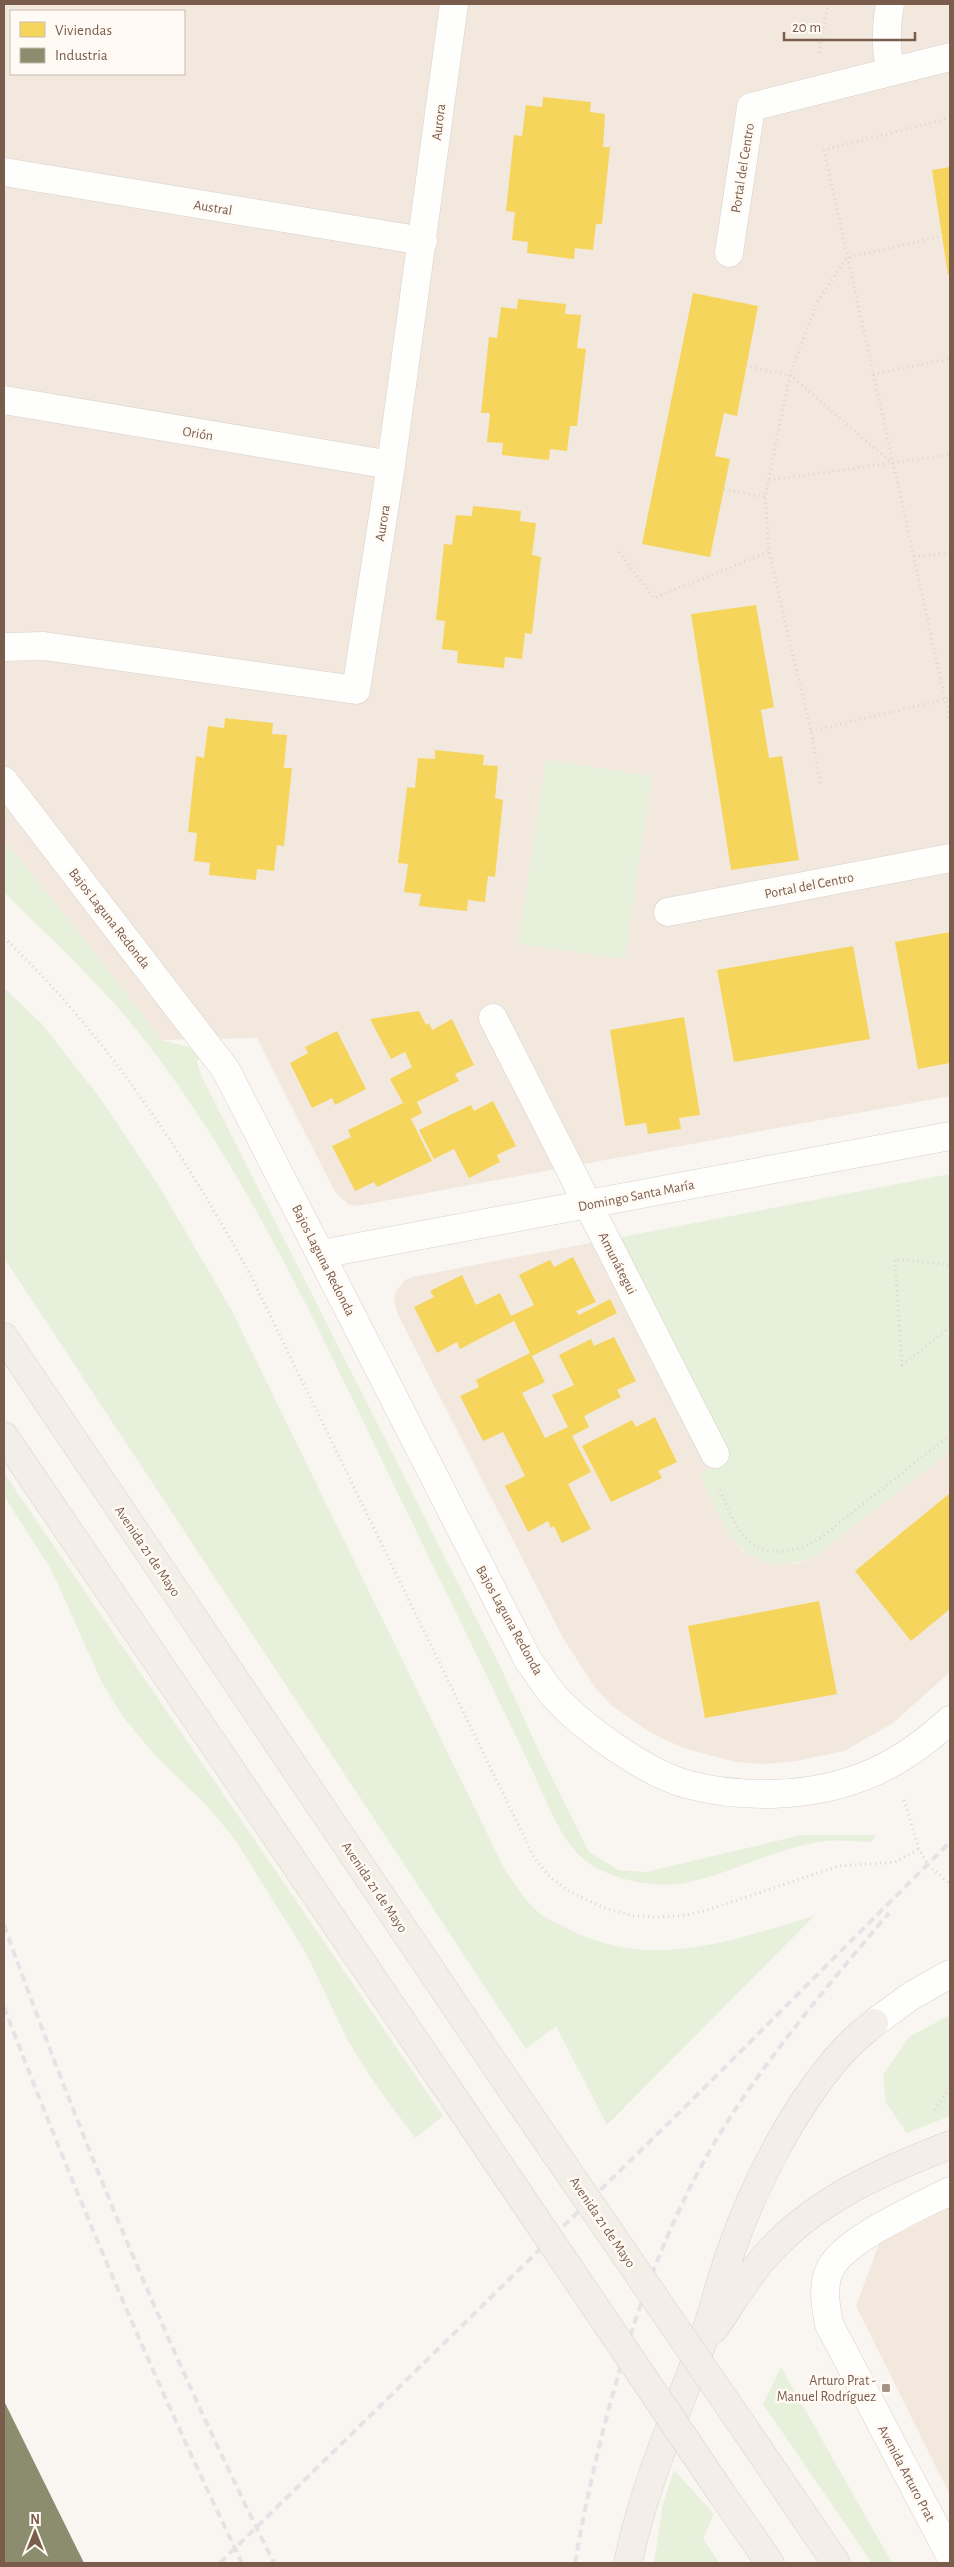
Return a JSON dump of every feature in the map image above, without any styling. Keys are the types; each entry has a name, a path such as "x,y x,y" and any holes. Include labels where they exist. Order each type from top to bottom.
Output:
{"main road":[{"name":"Avenida 21 de Mayo","path":"4,1337 499,2070 836,2563"},
{"path":"4,1436 770,2563"},
{"path":"628,2563 644,2495 700,2348 733,2245 754,2196 783,2138 821,2078 846,2047 874,2023"},
{"path":"700,2348 755,2268 770,2250 797,2226 864,2181 892,2167 950,2145"}],"street":[{"name":"Aurora","path":"4,647 44,646 356,690 423,241 454,4"},
{"path":"890,4 886,26 887,56 891,72"},
{"name":"Portal del Centro","path":"729,253 751,106 950,58"},
{"name":"Austral","path":"4,172 423,241"},
{"name":"Orión","path":"4,400 391,465"},
{"name":"Bajos Laguna Redonda","path":"4,780 226,1070 528,1660 551,1692 596,1734 666,1777 690,1785 760,1794 828,1787 862,1777 891,1763 950,1720"},
{"name":"Portal del Centro","path":"668,912 950,858"},
{"name":"Amunátegui","path":"493,1018 715,1454"},
{"name":"Domingo Santa María","path":"321,1254 950,1136"},
{"path":"874,2023 911,1996 950,1974"},
{"name":"Avenida Arturo Prat","path":"950,2191 858,2241 836,2260 826,2279 825,2294 829,2324 950,2555"}],"path":[{"path":"816,90 820,46 828,4"},
{"path":"950,118 824,150 950,721"},
{"path":"820,783 811,731 769,552 765,497 790,375 817,302 847,258 942,236"},
{"path":"873,374 950,359"},
{"path":"746,366 790,375 893,463"},
{"path":"769,480 950,454"},
{"path":"724,489 765,497"},
{"path":"620,552 654,598 769,552"},
{"path":"914,558 950,552"},
{"path":"811,731 950,698"},
{"path":"4,938 36,968 90,1031 140,1096 215,1210 251,1276 535,1859 550,1877 569,1891 610,1910 634,1916 681,1916 731,1903 839,1866 895,1862 919,1849"},
{"path":"950,1265 895,1259 902,1366 950,1327"},
{"path":"715,1482 741,1532 753,1545 764,1550 793,1551 806,1548 820,1538 950,1435"},
{"path":"891,1763 919,1849 930,1868 950,1884"},
{"path":"935,2111 950,2087"}],"shaded area":[{"path":"4,4 950,4 950,1096 357,1206 348,1204 335,1192 257,1038 162,1040 78,931 4,840"},
{"path":"606,1240 720,1464 699,1474 731,1536 741,1549 755,1558 794,1564 812,1559 950,1451 950,1672 893,1723 844,1751 796,1761 763,1764 736,1762 690,1750 670,1742 648,1731 611,1705 594,1686 563,1638 397,1313 394,1298 396,1291 405,1280 412,1277"},
{"path":"950,2207 950,2495 856,2306 879,2244"}],"green space":[{"path":"546,760 652,776 625,959 518,944"},
{"path":"4,840 78,931 162,1040 203,1051 197,1062 201,1075 502,1670 536,1745 589,1852 619,1870 646,1872 802,1835 877,1835 870,1842 834,1841 813,1843 781,1851 705,1878 661,1885 630,1880 601,1870 588,1863 571,1846 553,1816 272,1238 213,1138 147,1043 114,1003 4,892"},
{"path":"4,988 42,1024 103,1102 157,1183 232,1311 505,1870 529,1903 547,1918 596,1941 627,1948 658,1950 720,1943 814,1916 607,2125 556,2026 526,2049 4,1258"},
{"path":"950,1174 950,1451 812,1559 787,1564 767,1562 751,1556 738,1545 728,1530 699,1474 720,1464 606,1240"},
{"path":"4,1473 443,2116 415,2138 373,2081 347,2039 307,1955 236,1841 210,1809 153,1753 124,1718 102,1683 52,1571 4,1496"},
{"path":"950,2015 950,2116 907,2133 886,2103 883,2075 909,2037"},
{"path":"781,2367 892,2563 872,2563 763,2404"},
{"path":"674,2470 714,2514 703,2538 719,2563 654,2563 663,2504"}],"building: Viviendas":[{"path":"543,97 591,102 590,112 605,114 603,147 610,147 602,224 596,224 593,250 575,248 574,259 527,253 528,242 512,240 515,212 506,211 514,135 522,136 526,105 542,107"},
{"path":"950,167 950,275 948,275 932,170"},
{"path":"693,293 758,306 737,416 724,413 715,456 730,459 710,557 642,544"},
{"path":"518,299 566,304 565,314 581,315 577,348 586,349 577,426 570,426 567,451 550,449 549,460 502,455 503,443 487,442 490,413 481,413 489,337 497,338 501,307 517,309"},
{"path":"473,506 521,511 520,521 536,523 532,555 541,557 532,634 525,633 522,659 505,657 504,668 457,663 458,651 442,649 445,621 436,620 444,544 452,545 456,515 472,516"},
{"path":"756,605 774,707 761,710 769,758 782,756 799,860 731,870 691,614"},
{"path":"225,718 273,723 272,734 287,735 284,768 292,768 284,846 277,845 274,871 257,869 256,880 209,875 210,863 194,861 197,833 188,832 196,756 204,758 208,726 224,728"},
{"path":"435,750 484,755 483,765 498,766 495,798 503,800 495,877 488,876 485,902 468,900 467,911 419,906 421,894 404,892 408,864 398,863 407,787 415,788 418,758 435,759"},
{"path":"950,932 950,1063 918,1069 895,942"},
{"path":"853,946 870,1039 734,1062 717,970"},
{"path":"419,1011 426,1025 429,1023 432,1030 452,1019 474,1065 455,1074 459,1081 417,1102 422,1113 411,1119 432,1161 377,1187 374,1182 355,1191 332,1146 351,1137 348,1130 403,1103 390,1079 412,1067 405,1052 391,1059 370,1019"},
{"path":"684,1017 700,1115 679,1118 681,1129 648,1134 646,1123 625,1126 610,1030"},
{"path":"337,1031 366,1089 335,1105 332,1098 312,1108 290,1063 308,1053 305,1047"},
{"path":"493,1101 516,1146 497,1155 500,1162 469,1178 454,1149 434,1159 419,1130 471,1105 474,1111"},
{"path":"573,1257 596,1302 576,1311 579,1315 610,1299 617,1313 532,1356 545,1382 522,1393 545,1438 568,1427 552,1395 574,1385 559,1355 591,1339 594,1346 614,1337 636,1381 617,1390 621,1397 584,1416 589,1427 572,1436 591,1472 568,1484 591,1529 562,1543 554,1526 551,1528 548,1521 528,1532 505,1486 525,1476 503,1432 483,1441 460,1396 479,1387 476,1380 530,1353 514,1321 460,1349 457,1342 437,1353 414,1307 434,1297 430,1291 462,1275 476,1305 500,1293 511,1316 534,1305 519,1275 550,1260 554,1267"},
{"path":"655,1417 677,1462 658,1471 662,1478 611,1502 582,1446 632,1420 636,1427"},
{"path":"950,1493 950,1609 911,1641 855,1571"},
{"path":"819,1601 837,1694 705,1718 688,1626"}],"building: Industria":[{"path":"4,2401 84,2563 4,2563"}],"railway":[{"path":"220,2563 689,2103 950,1842"},
{"path":"575,2563 599,2449 614,2390 652,2274 675,2219 702,2166 749,2089 807,2012 889,1913"},
{"path":"4,1925 65,2087 130,2248 199,2407 274,2563"},
{"path":"4,2007 59,2148 117,2288 178,2426 242,2563"}],"place":[{"name":"Arturo Prat - Manuel Rodríguez","path":"886,2388"}]}
